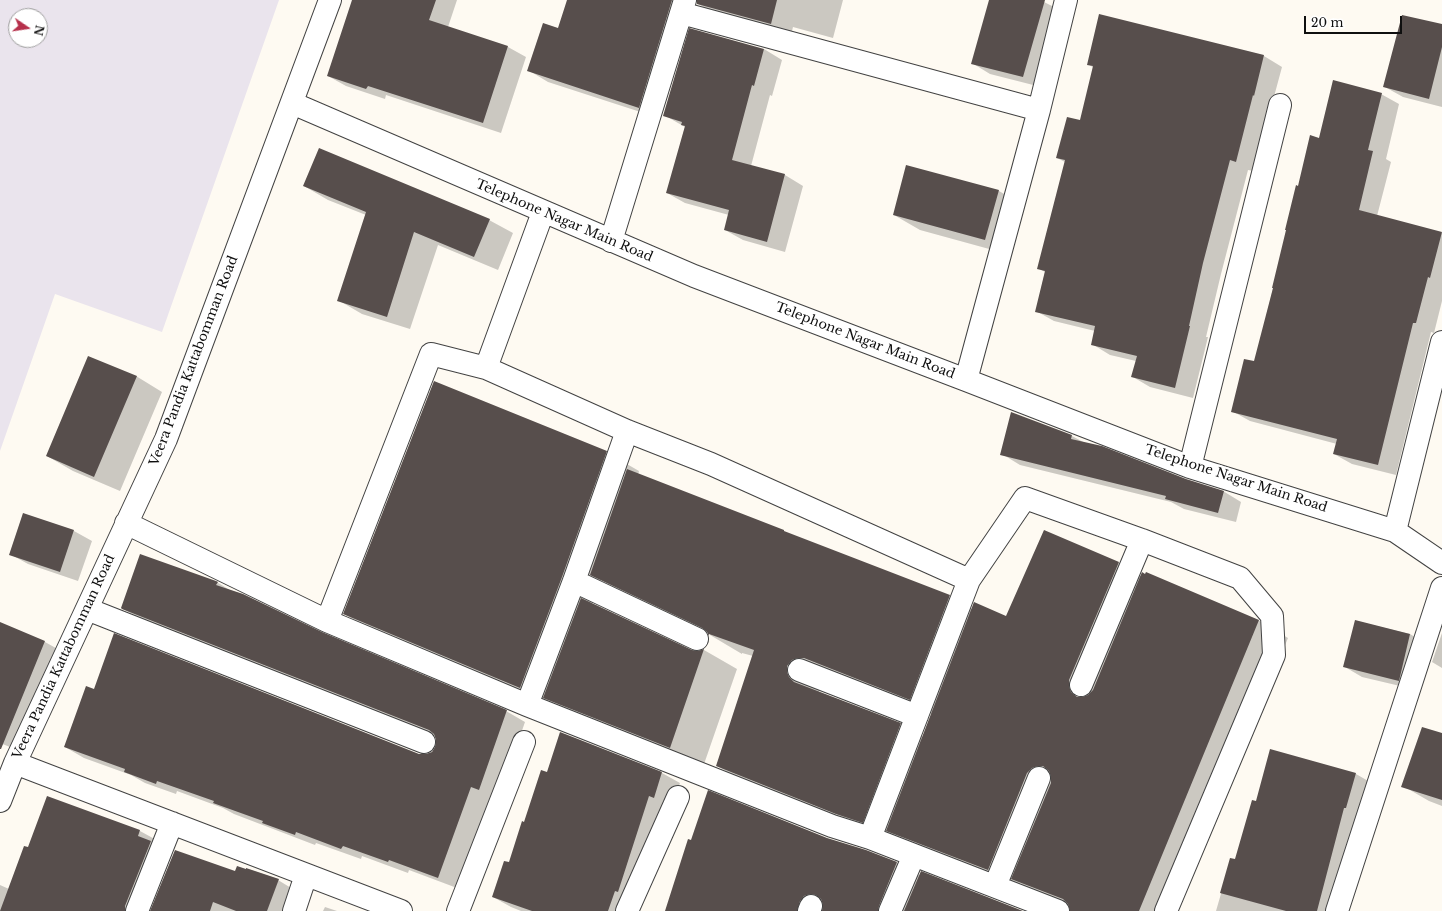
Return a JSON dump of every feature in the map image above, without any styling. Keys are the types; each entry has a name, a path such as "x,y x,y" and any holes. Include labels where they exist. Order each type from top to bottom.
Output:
{"street":[{"name":"Veera Pandia Kattabomman Road","path":"0,801 15,763 166,439 330,0"},
{"path":"966,380 1039,110 1066,0"},
{"path":"612,241 683,7 1039,110"},
{"name":"Telephone Nagar Main Road","path":"292,103 694,276 1190,467 1395,531 1442,563"},
{"path":"1190,467 1280,105"},
{"path":"486,368 543,212"},
{"path":"1395,531 1442,342"},
{"path":"327,621 431,354 486,368 627,431 711,464 969,580"},
{"path":"527,705 574,581 627,431"},
{"path":"870,838 969,580 1025,498 1142,540 1240,578 1272,616 1274,655 1166,911"},
{"path":"126,524 327,621 527,705 832,826 870,838 1058,911"},
{"path":"1081,685 1142,540"},
{"path":"574,581 697,639"},
{"path":"1337,911 1442,588"},
{"path":"87,609 424,742"},
{"path":"799,670 917,716"},
{"path":"458,911 524,742"},
{"path":"15,763 401,911"},
{"path":"995,886 1039,778"},
{"path":"627,911 678,797"},
{"path":"137,911 172,823"},
{"path":"890,911 914,855"},
{"path":"294,911 306,875"}],"shaded area":[{"path":"0,0 279,0 162,332 55,294 0,451"}],"building":[{"path":"352,0 436,0 429,20 508,46 483,123 368,86 366,89 327,76"},
{"path":"567,0 672,0 639,108 527,71 543,23 558,28"},
{"path":"697,0 777,0 771,24 697,4"},
{"path":"989,0 1045,0 1023,77 971,64"},
{"path":"1099,14 1264,55 1236,162 1230,160 1203,263 1175,388 1131,377 1137,356 1091,345 1095,326 1035,312 1045,271 1037,269 1065,160 1056,158 1067,117 1080,120 1093,66 1087,65"},
{"path":"1402,15 1442,24 1442,47 1429,99 1383,87"},
{"path":"689,28 764,49 754,86 752,85 732,160 785,174 767,242 724,230 729,210 666,193 685,126 681,125 682,122 663,116"},
{"path":"1333,80 1382,93 1368,150 1373,151 1359,210 1442,232 1416,323 1413,323 1378,465 1333,454 1337,439 1231,412 1244,359 1254,361 1273,288 1296,185 1298,186 1310,135 1319,138"},
{"path":"319,148 490,219 474,257 414,232 387,317 337,301 366,212 303,186"},
{"path":"906,165 999,190 985,240 893,215"},
{"path":"88,356 137,376 94,477 46,456"},
{"path":"434,381 607,451 520,688 343,614"},
{"path":"1011,412 1072,435 1071,439 1102,446 1186,479 1224,491 1218,513 1165,499 1166,496 1000,455"},
{"path":"627,469 950,595 910,700 804,658 792,660 787,666 789,677 794,682 901,723 863,823 836,814 716,766 754,650 709,634 709,636 702,628 590,575"},
{"path":"23,513 74,530 60,572 9,555"},
{"path":"1044,530 1119,562 1069,680 1071,692 1077,697 1088,695 1093,690 1142,572 1145,574 1146,572 1259,620 1139,911 1070,911 1068,904 1063,899 1011,879 1051,783 1049,771 1043,766 1032,768 1027,773 988,870 886,831 974,602 1006,616"},
{"path":"140,554 216,581 218,582 216,585 243,594 322,632 507,710 479,790 471,787 438,878 389,860 388,862 343,846 341,849 296,832 295,835 262,823 263,821 213,803 214,801 157,781 156,784 124,772 125,769 64,747 86,686 94,689 114,633 419,754 432,752 435,747 436,740 434,734 429,730 122,609 121,608"},
{"path":"581,598 692,650 698,651 704,649 670,748 543,698"},
{"path":"1355,620 1410,634 1399,681 1343,667"},
{"path":"0,622 45,641 1,749 0,749"},
{"path":"1422,727 1442,733 1442,800 1401,787"},
{"path":"560,732 662,772 654,798 649,796 618,892 615,891 608,911 532,911 492,897 504,861 509,862 541,770 547,772"},
{"path":"1270,749 1356,773 1346,808 1344,808 1317,911 1286,911 1220,893 1230,858 1235,859 1252,800 1256,801"},
{"path":"708,790 827,838 866,850 897,862 878,911 822,911 823,905 821,899 816,895 810,894 804,896 800,901 797,911 665,911 688,839 691,840"},
{"path":"47,796 140,830 138,836 151,841 125,906 125,911 0,911 24,846 28,847"},
{"path":"175,850 235,871 237,866 279,879 267,911 236,911 213,902 210,911 150,911"},
{"path":"921,871 1023,911 904,911"}]}
